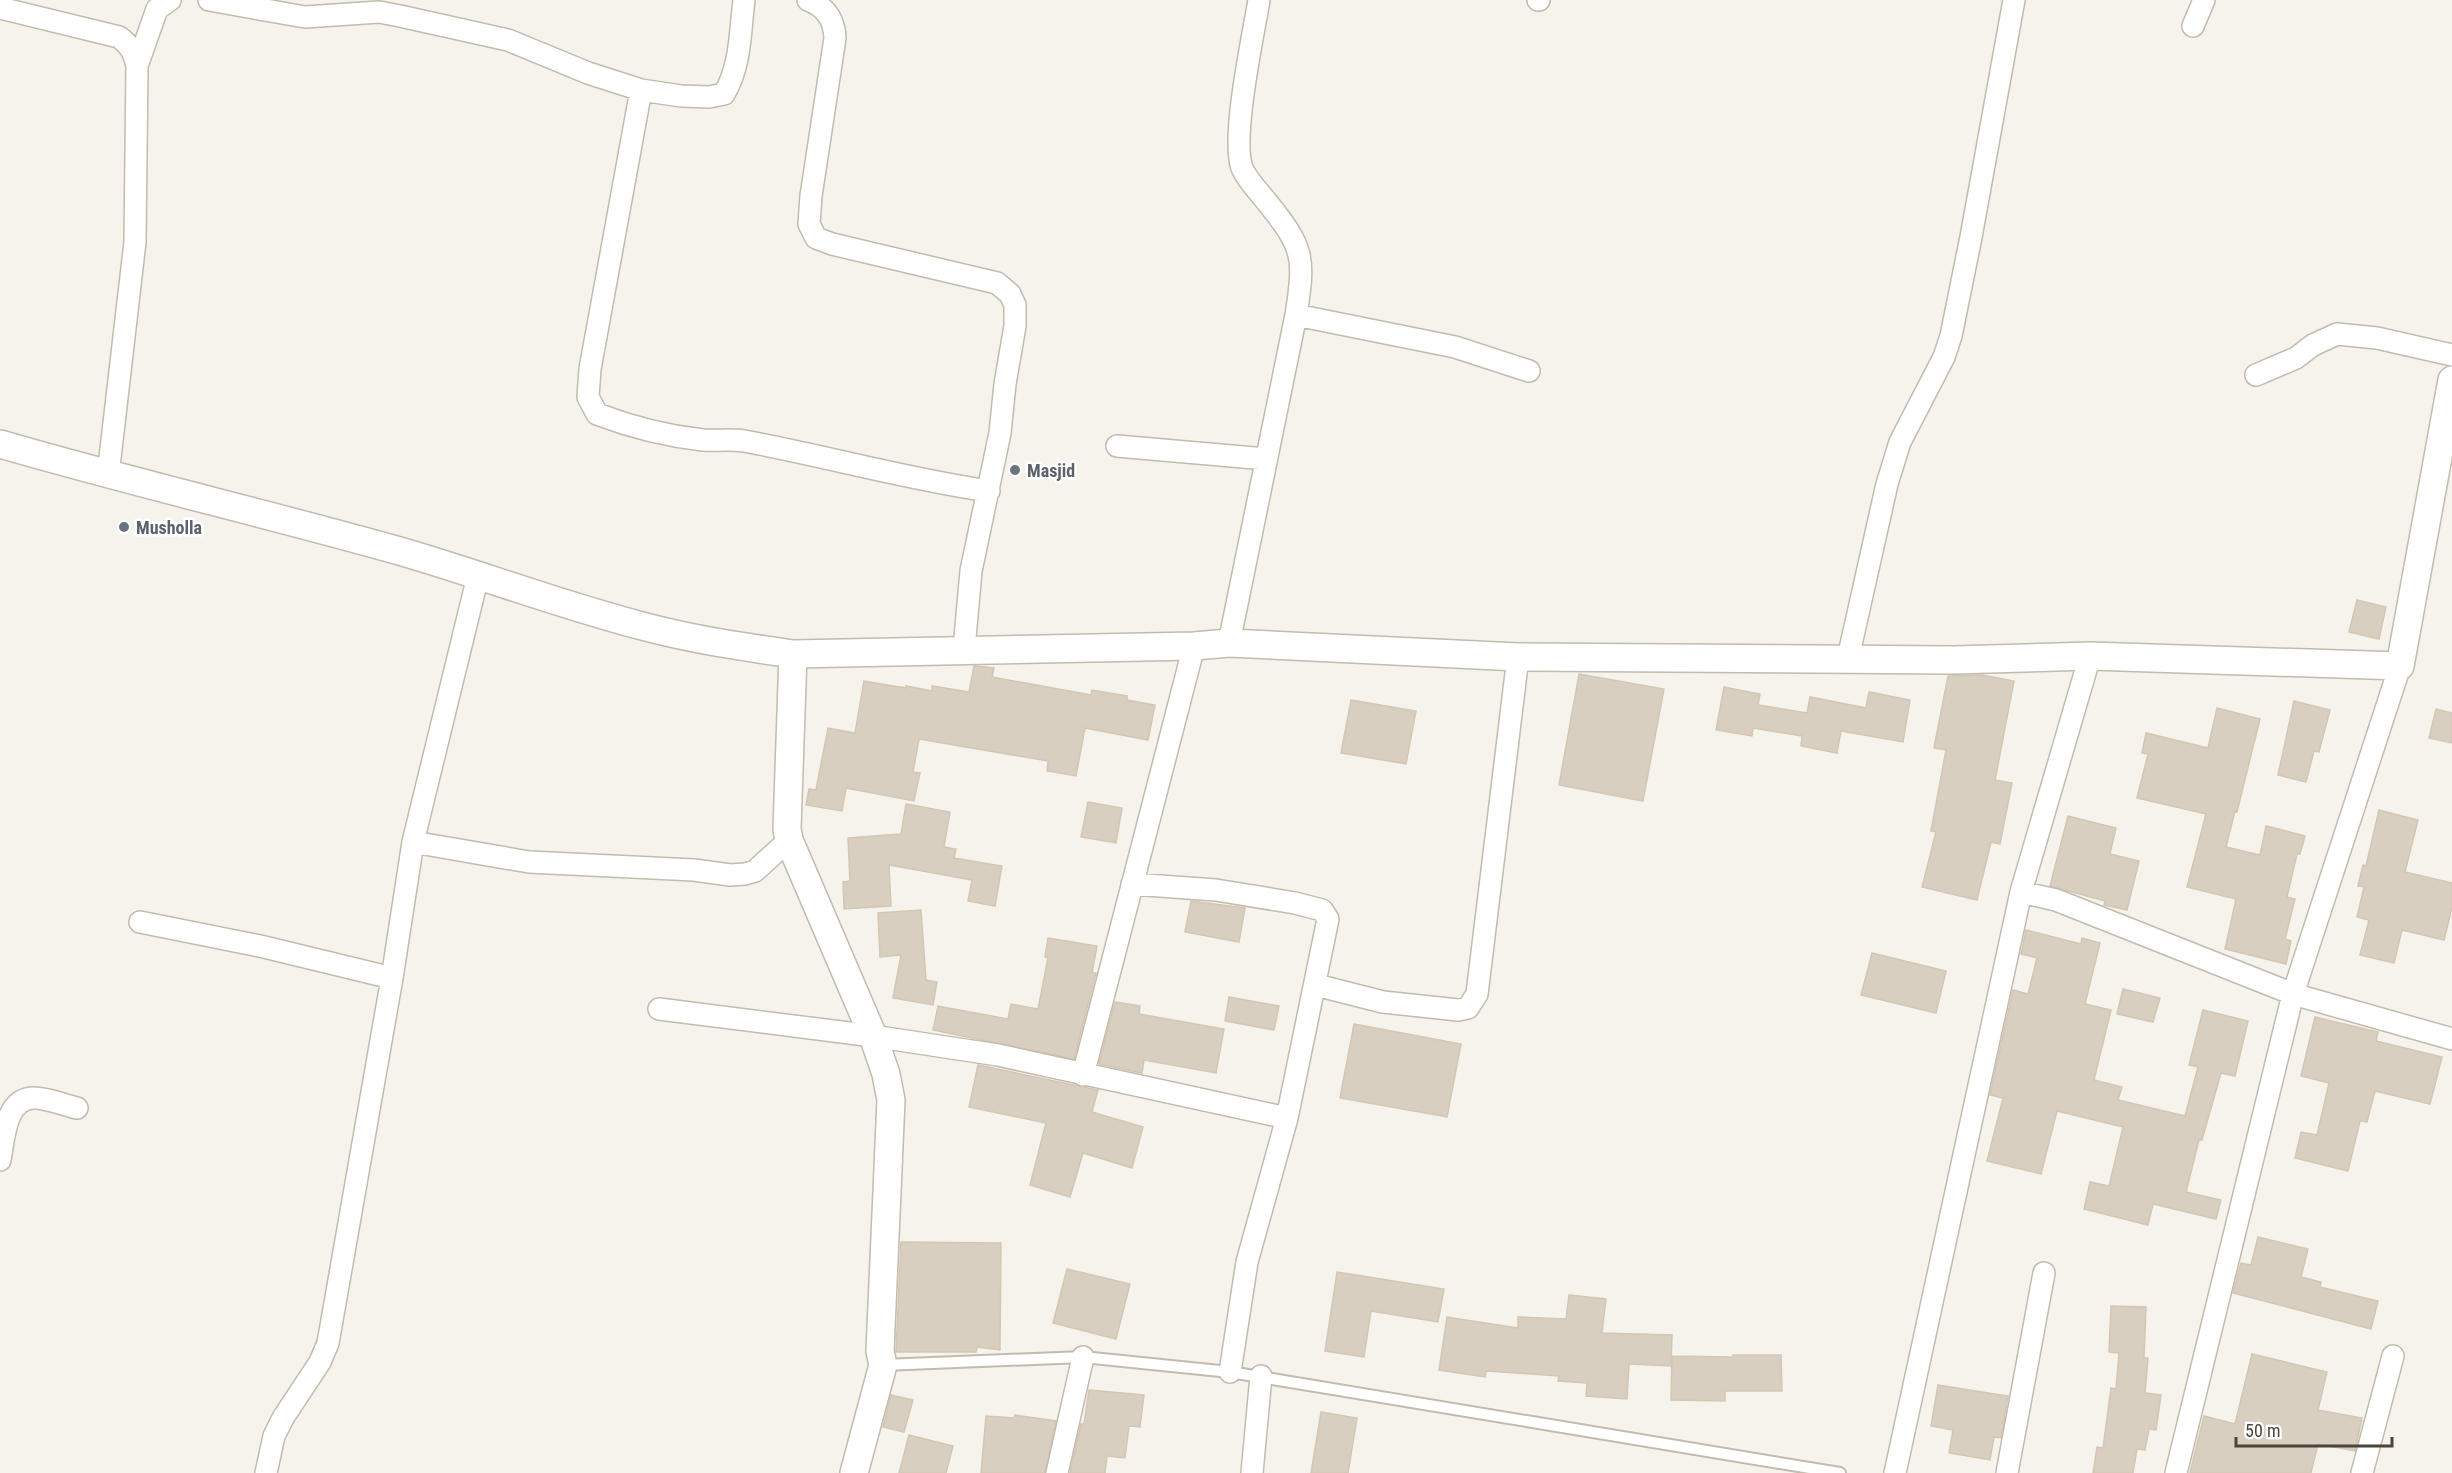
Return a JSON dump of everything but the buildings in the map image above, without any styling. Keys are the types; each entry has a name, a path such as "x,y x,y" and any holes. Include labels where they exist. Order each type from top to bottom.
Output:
{"street":[{"path":"108,475 135,243 137,66 157,9 170,0"},
{"path":"209,0 305,18 402,8 508,40 588,74 641,90 681,96 709,97 724,94 732,81 744,0"},
{"path":"808,0 828,13 835,26 810,196 809,224 816,238 832,244 997,283 1010,294 1015,305 1013,343 989,491 971,571 964,649"},
{"path":"1229,643 1296,315 1302,268 1301,255 1280,218 1242,168 1240,124 1259,0"},
{"path":"1848,658 1887,484 1900,442 1944,357 1951,336 2014,0"},
{"path":"2193,26 2204,0"},
{"path":"0,8 119,37 129,44 137,66"},
{"path":"641,90 590,369 588,397 597,414 631,427 665,434 704,440 741,441 932,483 989,491"},
{"path":"1296,315 1455,347 1529,370"},
{"path":"2256,375 2296,358 2313,345 2337,334 2377,338 2452,355"},
{"path":"2176,1473 2293,994 2400,666 2452,380"},
{"path":"0,444 108,475 405,552 645,627 734,646 793,654 1194,646 1229,643 1518,657 1954,660 2090,656 2400,666"},
{"path":"1118,446 1266,459"},
{"path":"266,1473 274,1436 283,1418 320,1362 328,1343 392,978 413,842 478,576"},
{"path":"1083,1075 1194,646"},
{"path":"793,654 787,829 789,840 873,1036 886,1074 891,1100 880,1351 883,1365 854,1473"},
{"path":"1895,1473 2021,892 2090,656"},
{"path":"1316,985 1383,1002 1458,1010 1468,1008 1477,994 1518,657"},
{"path":"413,842 529,862 694,870 730,875 755,871 789,840"},
{"path":"1132,884 1216,890 1295,903 1322,910 1328,919 1287,1118 1247,1262 1230,1372"},
{"path":"2021,892 2056,900 2293,994 2452,1039"},
{"path":"140,922 260,946 392,978"},
{"path":"659,1009 873,1036 998,1055 1287,1118"},
{"path":"0,1160 8,1120 17,1104 35,1098 77,1108"},
{"path":"2007,1473 2044,1273"},
{"path":"2362,1473 2393,1356"},
{"path":"1057,1473 1083,1357"},
{"path":"1252,1473 1261,1376"}],"lane":[{"path":"883,1365 1083,1357 1230,1372 1840,1473"}],"place":[{"name":"Masjid","path":"1015,470"},
{"name":"Musholla","path":"124,527"}]}
